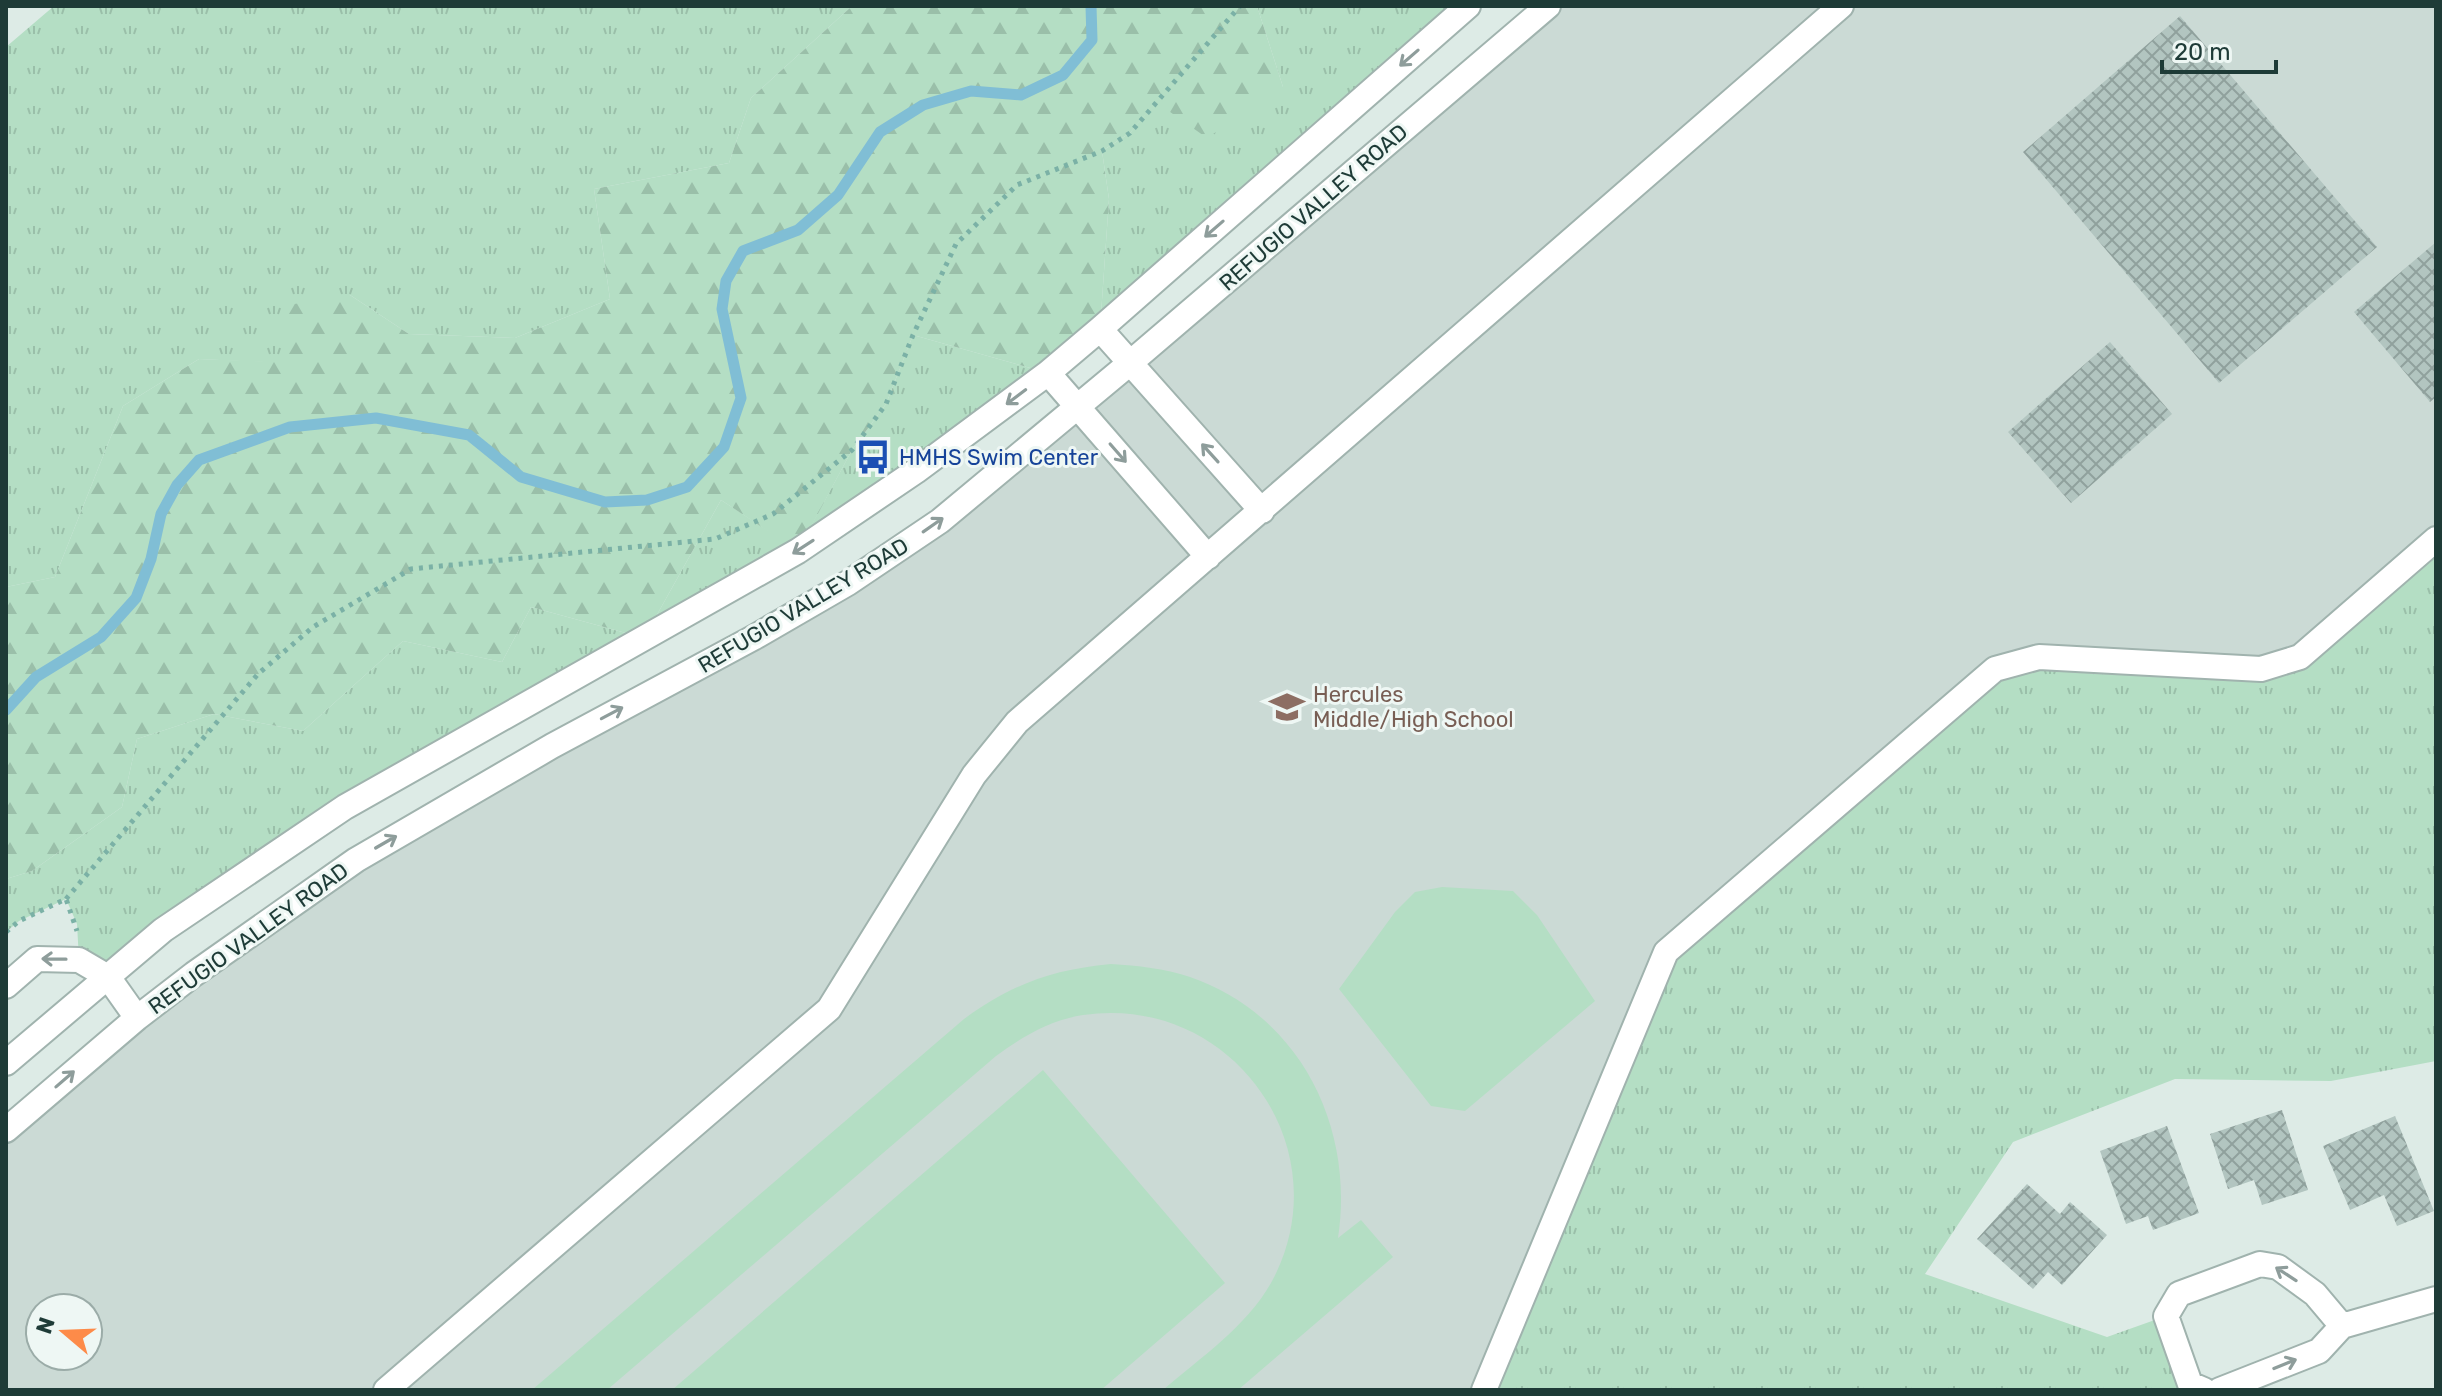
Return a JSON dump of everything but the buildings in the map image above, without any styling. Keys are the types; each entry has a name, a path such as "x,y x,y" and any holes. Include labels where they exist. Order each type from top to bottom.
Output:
{"street":[{"path":"6,1063 163,930 345,807 798,551 916,471 1048,373 1468,6"},
{"name":"REFUGIO VALLEY ROAD","path":"6,1130 137,1018 194,974 356,860 552,746 848,583 940,521 1548,6"},
{"path":"386,1390 829,1009 974,775 1017,722 1841,6"},
{"path":"1100,329 1262,511"},
{"path":"1048,373 1208,557"},
{"path":"1484,1390 1666,952 1995,669 2039,657 2261,669 2300,657 2436,539"},
{"path":"6,986 37,959 79,960 108,977 137,1018"},
{"path":"2204,1390 2190,1384 2166,1316 2179,1294 2260,1264 2278,1267 2315,1294 2342,1326"},
{"path":"2220,1390 2319,1351 2342,1326 2436,1299"}],"path":[{"path":"6,932 19,921 66,899 258,674 313,627 411,569 715,539 773,514 852,450 886,404 913,335 956,244 1017,185 1102,151 1130,133 1240,6"},
{"path":"66,899 77,924 79,960"}],"shaded area":[{"name":"Hercules Middle/High School","path":"1548,6 2436,6 2436,539 1484,1390 6,1390 6,1130 356,860 848,583"}],"green space":[{"path":"54,6 852,6 751,98 729,163 594,189 610,299 515,338 409,334 350,295 284,363 199,359 123,406 55,577 6,587 6,47"},
{"path":"852,6 1257,6 1283,87 1207,138 1156,102 1130,133 1102,151 1109,199 1100,329 1048,373 913,335 886,404 852,450 798,551 721,500 644,638 531,607 502,662 403,641 303,731 214,714 137,739 122,807 32,871 6,879 6,587 55,577 123,406 199,359 283,362 288,305 350,295 409,334 515,338 610,299 594,189 729,163 751,98"},
{"path":"1257,6 1468,6 1100,329 1109,199 1102,151 1130,133 1156,101 1283,87"},
{"path":"913,335 1048,373 829,531 797,551 710,603 355,802 187,914 108,977 79,960 77,924 66,899 19,921 6,932 6,879 32,871 122,807 137,739 214,714 303,731 403,641 502,662 531,607 644,638 721,500 798,550 852,450 886,404"},
{"path":"2436,539 2436,1061 2331,1081 2175,1079 2013,1142 1925,1274 2107,1337 2166,1316 2184,1390 1484,1390 1666,952 1995,669 2039,657 2261,669 2300,657"},
{"path":"1442,887 1513,891 1537,915 1595,1001 1465,1111 1431,1106 1339,989 1395,912 1415,892"},
{"path":"1111,964 1161,969 1190,977 1229,995 1262,1018 1290,1047 1312,1080 1328,1117 1338,1156 1341,1196 1338,1238 1361,1220 1393,1257 1238,1390 1163,1390 1236,1328 1271,1283 1290,1232 1293,1182 1283,1134 1260,1091 1227,1055 1186,1029 1137,1015 1083,1015 1037,1030 996,1056 607,1390 532,1390 964,1019 999,996 1033,981 1069,970"},
{"path":"1043,1070 1225,1283 1101,1390 672,1390"}],"waterway":[{"path":"6,710 36,677 101,637 136,598 151,559 161,514 177,485 199,460 290,427 376,418 469,435 521,477 605,502 647,500 687,487 724,447 741,398 722,309 726,281 743,251 798,230 838,195 880,132 923,105 971,91 1021,95 1063,75 1092,40 1091,6"}],"place":[{"name":"HMHS Swim Center","path":"873,457"},
{"name":"Hercules Middle/High School","path":"1287,707"}]}
